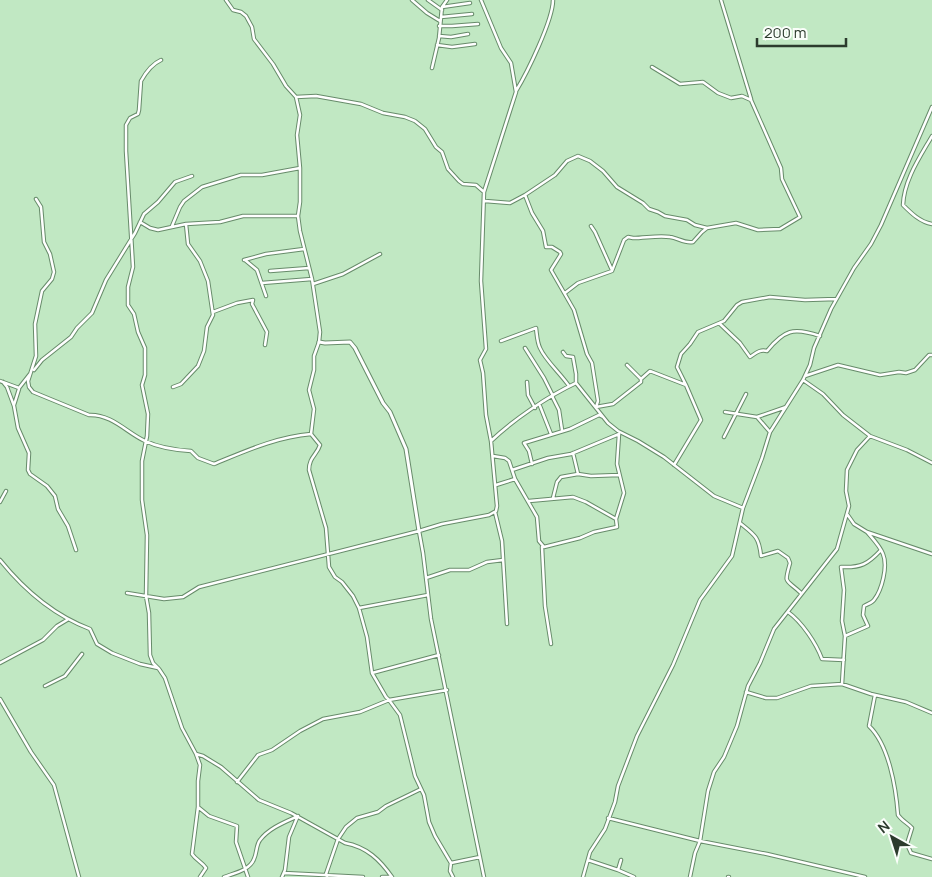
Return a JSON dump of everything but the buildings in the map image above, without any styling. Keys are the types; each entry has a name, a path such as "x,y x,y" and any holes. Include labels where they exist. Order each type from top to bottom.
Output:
{"street":[{"path":"226,0 233,10 241,12 246,16 252,27 254,39 273,64 286,86 296,97 300,115 297,135 300,168 298,216 313,284 320,332 309,390 314,409 311,434 320,445 309,461 309,475 313,482 313,488 326,528 329,567 334,577 342,582 354,596 359,608 368,637 372,673 400,715 415,776 421,789 435,836 451,863 450,870 453,877"},
{"path":"412,0 440,21"},
{"path":"428,0 442,9 470,4"},
{"path":"481,0 501,48 511,63 516,92"},
{"path":"507,624 501,531 495,512 497,506 496,485 486,415 483,373 480,367 480,360 486,349 481,281 484,192 516,92 525,77 545,32 554,0"},
{"path":"485,201 510,203 554,175 567,161 578,156 603,171 617,187 643,203 649,209 665,216 681,218 696,226 707,228 736,223 758,230 780,229 800,217 782,179 781,168 751,100 722,0"},
{"path":"432,68 445,1"},
{"path":"441,16 472,14"},
{"path":"439,26 478,24"},
{"path":"439,36 468,34"},
{"path":"437,45 452,47 475,44"},
{"path":"161,60 154,63 143,77 141,81 140,110 138,114 130,118 126,125 133,267 128,287 128,305 134,314 138,332 145,348 145,375 142,384 148,414 146,442 142,461 142,500 147,535 146,596 149,613 150,655 153,663 160,669 165,678 182,728 200,765 198,807 192,854 206,868 200,877"},
{"path":"652,67 680,84 703,82 718,93 731,98 742,96 751,100"},
{"path":"296,97 316,96 362,104 383,113 415,121 425,129 436,147 442,152 445,162 454,176 463,184 476,185 484,192"},
{"path":"583,877 590,852 605,829 615,802 618,786 637,736 673,665 700,600 732,556 743,508 770,432 805,376 814,348 836,299 871,244 884,219 932,107"},
{"path":"932,136 916,163 903,198 903,205 912,214 932,224"},
{"path":"172,227 184,201 202,187 241,175 262,175 300,168"},
{"path":"14,406 19,388 30,374 42,360 72,337 77,328 92,313 106,280 131,240 144,214 165,195 173,184 192,176"},
{"path":"525,195 532,213 543,231 545,245 561,254 551,270 574,310 587,354 593,367 598,401 596,407"},
{"path":"36,200 41,207 44,242 50,254 54,272 52,279 42,291 35,324 36,356 34,367 30,374 29,387 33,392 89,415 105,417 125,427 146,442 178,451 191,451 198,458 214,464 264,443 296,435 311,434"},
{"path":"140,222 158,230 186,224 220,222 243,216 298,216"},
{"path":"173,387 181,384 198,366 204,351 207,327 213,312 208,281 200,261 188,244 186,224"},
{"path":"591,226 612,270"},
{"path":"565,293 578,283 612,270 626,238 667,236 689,243 693,242 707,228"},
{"path":"266,296 257,270 244,260 266,254 304,249"},
{"path":"313,284 343,274 380,254"},
{"path":"270,271 309,268"},
{"path":"262,283 312,279"},
{"path":"674,465 701,420 677,367 681,354 698,332 720,324 737,305 752,299 770,297 805,300 836,299"},
{"path":"213,312 237,303 253,300 252,304 266,332 265,345"},
{"path":"720,324 740,343 750,357 762,350 767,352 775,341 786,333 804,331 820,336"},
{"path":"501,341 536,328 540,348 545,357 560,372 569,386"},
{"path":"319,342 350,342 355,348 383,403 390,412 406,449 428,595 484,877"},
{"path":"525,348 553,396 559,410 562,430"},
{"path":"563,352 566,356 573,357 575,361 576,383 608,423 618,432 638,440 714,496 743,508"},
{"path":"805,376 838,364 880,375 900,372 906,374 915,370 929,355 932,356"},
{"path":"627,364 641,379"},
{"path":"596,407 613,404 636,387 641,382 641,379 650,371 686,385"},
{"path":"803,380 823,394 843,415 870,436 931,462 932,457"},
{"path":"1,381 19,388"},
{"path":"1,381 7,387 14,406 18,428 29,453 28,470 30,474 47,486 55,496 58,509 68,526 76,550"},
{"path":"527,382 528,396 535,408"},
{"path":"491,441 504,429 539,405 576,383"},
{"path":"724,437 746,394"},
{"path":"539,405 551,434"},
{"path":"725,412 757,417 786,407"},
{"path":"532,464 529,451 524,442 581,425 599,415 604,417"},
{"path":"757,417 770,432"},
{"path":"512,470 548,458 573,453 618,432"},
{"path":"542,546 580,538 594,532 617,527 616,519 624,493 617,464 618,432"},
{"path":"690,877 695,853 700,841 708,791 714,772 724,757 736,726 746,692 774,629 837,549 849,506 846,491 847,470 858,450 870,436"},
{"path":"573,453 578,474"},
{"path":"492,456 508,459 516,479 537,517 537,530 542,546 545,606 551,644"},
{"path":"553,498 557,482 561,477 578,474 591,476 619,475"},
{"path":"496,485 516,479"},
{"path":"0,502 6,491"},
{"path":"529,501 573,497 616,519"},
{"path":"127,593 164,599 183,597 199,588 419,532 442,524 478,518 495,512"},
{"path":"847,514 854,524 867,532 932,554"},
{"path":"740,523 754,533 760,544 761,556 778,551 788,558 790,563 785,577 786,581 801,594"},
{"path":"845,636 868,626 863,614 864,606 874,600 884,580 885,559 881,550 867,532"},
{"path":"842,684 845,636 842,621 844,590 841,568 854,568 870,562 881,550"},
{"path":"0,560 30,593 67,620 90,630 97,644 112,653 140,664 160,669"},
{"path":"426,578 450,570 469,570 487,562 503,560"},
{"path":"359,608 428,595"},
{"path":"788,612 819,650 822,658 844,660"},
{"path":"0,663 43,640 57,626 67,620"},
{"path":"45,686 65,676 82,654"},
{"path":"372,673 439,655"},
{"path":"746,692 766,698 777,698 811,686 842,684 875,695 906,702 932,713"},
{"path":"237,782 258,755 272,750 300,731 324,719 360,712 389,700 447,690"},
{"path":"875,695 869,726 876,733 891,773 898,815 902,821 912,828 907,844 911,853 932,859"},
{"path":"0,699 31,752 54,785 79,877"},
{"path":"196,754 203,756 221,768 259,800 298,816 338,839 373,855 388,870 392,877 382,877"},
{"path":"326,876 338,839 346,827 356,818 378,812 386,806 421,789"},
{"path":"198,807 209,816 237,826 236,842 248,877"},
{"path":"224,877 245,869 254,861 258,842 262,838 272,830 298,816"},
{"path":"282,877 289,837 298,816"},
{"path":"608,818 700,841 865,877"},
{"path":"451,863 480,857"},
{"path":"588,860 634,877"},
{"path":"618,870 621,860"},
{"path":"284,873 363,877"}]}
